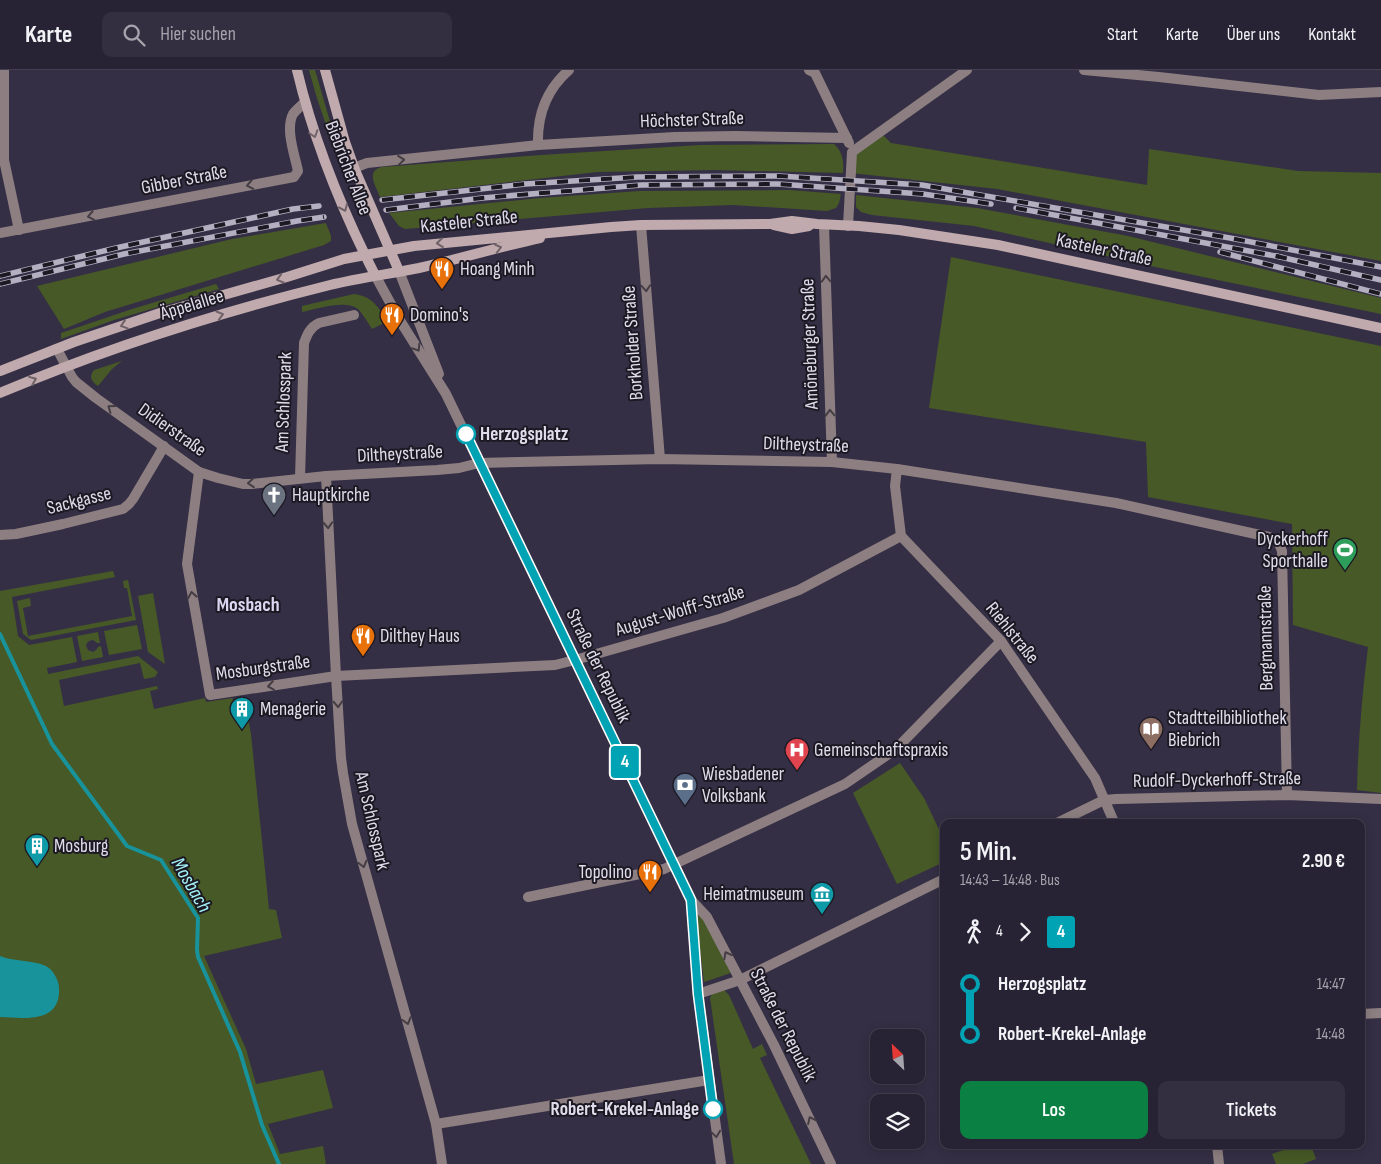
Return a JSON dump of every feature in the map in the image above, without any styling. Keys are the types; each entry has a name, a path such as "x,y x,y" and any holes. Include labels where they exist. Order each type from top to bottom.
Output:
{"main road":[{"name":"Biebricher Allee","path":"297,70 316,139 354,233 375,275"},
{"name":"Biebricher Allee","path":"325,70 345,142 357,175 399,271"},
{"name":"Kasteler Straße","path":"364,255 414,246 578,229 642,225 770,224 792,221 899,230 998,245 1381,328"},
{"name":"Kasteler Straße","path":"399,271 578,229"},
{"name":"Äppelallee","path":"0,371 160,313 295,275 344,259 364,255"},
{"name":"Äppelallee","path":"0,393 66,366 184,325 309,290 399,271"}],"street":[{"path":"4,70 2,161 19,230"},
{"path":"538,145 538,125 545,99 552,88 569,70"},
{"path":"852,152 967,70"},
{"path":"1084,70 1319,95 1381,92"},
{"path":"814,71 852,152 848,226"},
{"name":"Gibber Straße","path":"0,233 294,177 298,171 290,134 291,125 294,114 305,102"},
{"name":"Höchster Straße","path":"357,175 357,167 367,163 538,145 675,137 847,138"},
{"name":"Amöneburger Straße","path":"821,224 832,462"},
{"name":"Borkholder Straße","path":"642,225 660,459"},
{"name":"Straße der Republik","path":"399,271 446,394 479,463 691,900 707,916 809,1114 831,1164"},
{"name":"Straße der Republik","path":"375,275 399,319 446,394"},
{"name":"Am Schlosspark","path":"300,478 304,343 310,330 319,323 354,315"},
{"name":"Didierstraße","path":"57,349 76,382 200,472 243,484 326,476"},
{"name":"Sackgasse","path":"0,535 16,534 54,526 123,509 133,499 164,446"},
{"name":"Diltheystraße","path":"326,476 437,470 459,468 479,463 660,459 832,462 897,469 1116,503 1269,537 1278,541"},
{"path":"897,469 895,486 901,536"},
{"name":"Mosburgstraße","path":"200,472 186,564 210,695 336,676"},
{"name":"Am Schlosspark","path":"326,476 341,758 352,824 436,1124 442,1164"},
{"name":"August-Wolff-Straße","path":"336,676 555,664 575,660 723,618 798,590 901,536"},
{"name":"Riehlstraße","path":"901,536 1001,641 1095,778 1113,819"},
{"name":"Bergmannstraße","path":"1278,541 1282,551 1287,795"},
{"path":"528,897 664,869 845,784 896,749 1001,641"},
{"name":"Rudolf-Dyckerhoff-Straße","path":"1064,819 1104,800 1287,795 1381,800"},
{"path":"698,994 740,980 940,881"},
{"path":"691,900 698,994 721,1164"},
{"path":"1365,1014 1381,1013"},
{"path":"436,1124 709,1080"},
{"path":"1217,1149 1219,1164"}],"shaded area":[{"path":"309,70 315,70 336,142 332,143"},
{"path":"880,132 891,143 1147,185 1149,149 1298,171 1381,173 1381,261 997,189 851,173 852,152"},
{"path":"834,144 842,157 843,173 714,170 597,172 380,197 373,179 374,172 382,167 700,145"},
{"path":"789,190 841,194 836,208 827,211 733,205 648,208 405,229 399,226 389,213 540,198 640,191"},
{"path":"856,195 977,208 1128,236 1381,298 1381,314 1160,268 974,226 872,215 861,212 856,207"},
{"path":"326,223 331,241 324,245 105,312 64,329 37,286 232,239"},
{"path":"951,257 1381,346 1381,793 1357,790 1358,754 1368,647 1293,625 1292,524 1148,497 1146,442 929,408"},
{"path":"216,284 219,289 114,320 61,339 61,333"},
{"path":"354,294 365,297 374,303 386,322 372,329 358,309 346,305 302,312 302,306"},
{"path":"122,361 112,369 98,386 93,381 91,375 94,370"},
{"path":"113,571 115,577 12,597 18,636 29,645 72,637 77,662 47,668 48,674 138,656 158,672 155,677 144,679 140,663 59,680 64,706 157,686 158,689 150,691 154,709 205,698 206,702 232,698 248,719 269,909 276,910 282,938 204,956 246,1049 256,1084 323,1070 333,1108 268,1124 280,1154 323,1146 326,1164 0,1164 0,591"},
{"path":"128,580 136,620 31,640 23,634 17,601 30,598 31,606 23,608 28,636 132,616 127,588 124,588 123,581"},
{"path":"153,593 165,664 148,652 138,596"},
{"path":"137,625 142,649 109,655 104,631"},
{"path":"98,632 100,643 93,640 89,641 86,646 88,650 93,652 101,646 103,657 82,661 77,636"},
{"path":"900,763 924,798 940,832 940,864 897,884 853,793"},
{"path":"701,914 731,973 704,982 696,916"},
{"path":"0,956 45,965 51,970 59,988 58,1000 54,1008 48,1013 30,1018 0,1017"},
{"name":"Robert-Krekel-Anlage","path":"724,990 729,995 753,1049 762,1044 767,1055 760,1058 811,1164 734,1164 710,998 712,994"},
{"path":"1286,1149 1312,1149 1316,1159 1303,1164 1276,1164 1272,1154"}],"waterway":[{"name":"Mosbach","path":"0,634 52,744 127,846 161,860 198,918 198,957 240,1052 262,1125 279,1164"}],"railway":[{"path":"382,200 525,184 637,177 779,176 922,185 1230,238 1381,267"},
{"path":"386,210 482,198 641,185 778,184 923,194 991,204"},
{"path":"0,276 293,209 319,206"},
{"path":"1016,208 1281,257"},
{"path":"0,284 124,254 324,217"},
{"path":"1220,252 1381,294"},
{"path":"1276,256 1381,280"}],"bus line":[{"name":"4","path":"466,434 691,900 698,994 713,1109"}],"place":[{"name":"Hoang Minh","path":"442,290"},
{"name":"Domino's","path":"392,336"},
{"name":"Herzogsplatz","path":"466,434"},
{"name":"Hauptkirche","path":"274,516"},
{"name":"Dyckerhoff Sporthalle","path":"1345,571"},
{"name":"Dilthey Haus","path":"363,657"},
{"name":"Menagerie","path":"242,730"},
{"name":"Stadtteilbibliothek Biebrich","path":"1151,750"},
{"name":"Gemeinschaftspraxis","path":"797,771"},
{"name":"Wiesbadener Volksbank","path":"685,806"},
{"name":"Mosburg","path":"37,867"},
{"name":"Topolino","path":"650,893"},
{"name":"Heimatmuseum","path":"822,915"},
{"name":"Robert-Krekel-Anlage","path":"713,1109"}],"district":[{"name":"Mosbach","path":"248,605"}]}
